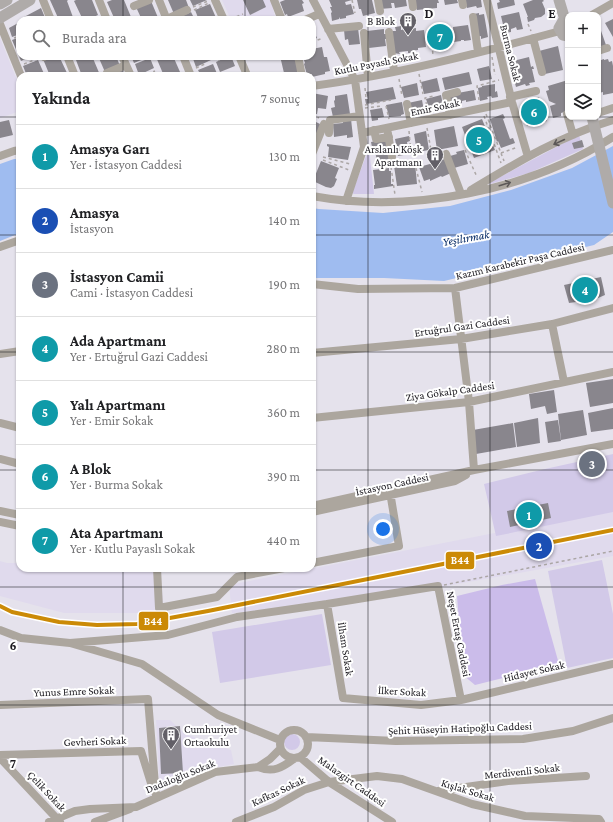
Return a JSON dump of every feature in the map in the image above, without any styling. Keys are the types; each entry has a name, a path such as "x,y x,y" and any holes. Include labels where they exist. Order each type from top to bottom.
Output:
{"main road":[{"path":"0,4 7,0"},
{"path":"0,18 30,0"},
{"path":"559,0 565,16"},
{"path":"564,33 561,23 565,20"},
{"path":"593,121 613,203"}],"street":[{"path":"43,0 50,16"},
{"path":"99,0 100,12 104,16"},
{"path":"134,6 149,0"},
{"path":"159,0 167,16"},
{"path":"213,0 222,16"},
{"path":"274,0 280,16"},
{"path":"313,0 355,80 364,147 346,201"},
{"path":"378,0 380,11"},
{"name":"Burma Sokak","path":"487,0 495,48 506,79 528,156"},
{"path":"595,12 602,4 613,3"},
{"path":"178,16 191,10"},
{"path":"314,16 319,14"},
{"path":"473,17 478,52"},
{"path":"0,24 3,43 18,72"},
{"path":"329,32 361,29 368,77"},
{"path":"389,32 394,71"},
{"name":"Kutlu Payaslı Sokak","path":"316,85 355,80 534,38 564,33"},
{"path":"534,38 542,72"},
{"path":"387,42 394,71"},
{"path":"601,50 607,48"},
{"path":"68,60 73,72"},
{"path":"124,60 129,72"},
{"path":"184,60 190,72"},
{"path":"241,60 246,72"},
{"path":"299,60 301,72"},
{"path":"112,72 127,66"},
{"name":"Emir Sokak","path":"362,133 482,108 536,91"},
{"path":"450,115 446,95 457,92"},
{"path":"406,106 409,123"},
{"path":"601,112 613,108"},
{"path":"329,133 330,120 359,111"},
{"path":"569,120 573,136"},
{"path":"464,193 528,156 573,136 593,121 613,120"},
{"path":"316,142 323,121"},
{"path":"390,127 395,157 389,137 390,127"},
{"path":"374,130 376,140 389,137"},
{"path":"316,197 346,201 396,202 424,200 490,188 524,178 578,158 599,149 613,137"},
{"path":"0,156 16,150"},
{"path":"446,154 464,193"},
{"path":"0,247 16,241"},
{"name":"Kazım Karabekir Paşa Caddesi","path":"316,284 358,289 454,288 613,250"},
{"path":"454,288 469,402 474,470"},
{"name":"Ertuğrul Gazi Caddesi","path":"316,353 461,339 552,324 613,308"},
{"path":"552,324 564,382"},
{"path":"0,354 16,352"},
{"name":"Ziya Gökalp Caddesi","path":"316,418 469,402 613,372"},
{"path":"0,423 16,427"},
{"name":"İstasyon Caddesi","path":"316,511 474,470 613,444"},
{"path":"0,458 16,463"},
{"path":"316,562 400,546 390,492"},
{"name":"İstasyon Caddesi","path":"316,505 390,492"},
{"path":"0,511 16,514"},
{"path":"0,522 16,525"},
{"path":"157,572 159,608 217,597 237,577 263,572"},
{"path":"236,572 237,577"},
{"name":"Neşet Ertaş Caddesi","path":"70,643 168,635 237,617 438,586 461,700"},
{"name":"İlham Sokak","path":"327,604 343,698"},
{"path":"0,630 21,638 70,643 142,664 218,715 280,740"},
{"name":"Hidayet Sokak","path":"461,700 613,664"},
{"name":"İlker Sokak","path":"343,698 421,705 461,700"},
{"name":"Yunus Emre Sokak","path":"0,705 148,699 156,797"},
{"name":"Şehit Hüseyin Hatipoğlu Caddesi","path":"306,736 396,741 523,739 573,731 613,718"},
{"path":"294,730 303,733 306,736 308,741 307,750 298,758 286,756 280,749 280,740 286,732 294,730"},
{"path":"258,767 270,759 280,749"},
{"name":"Gevheri Sokak","path":"0,755 141,751 156,797"},
{"name":"Çelik Sokak","path":"0,758 59,820"},
{"name":"Dadaloğlu Sokak","path":"95,822 136,807 215,772 258,767 267,770 286,765 298,758"},
{"name":"Malazgirt Caddesi","path":"298,758 330,782 392,822"},
{"name":"Kışlak Sokak","path":"330,782 377,776 402,779 472,804 525,816 599,819 601,822"},
{"name":"Merdivenli Sokak","path":"436,791 508,781 586,776"},
{"name":"Kafkas Sokak","path":"236,822 274,807 304,790 330,782"},
{"name":"Dadaloğlu Sokak","path":"49,822 59,820 74,811 136,807"}],"path":[{"path":"191,10 213,0"},
{"path":"191,10 213,0"},
{"path":"352,0 355,13"},
{"path":"238,16 243,14"},
{"path":"430,27 434,62"},
{"path":"316,40 329,32"},
{"path":"495,48 495,75"},
{"path":"17,68 35,60"},
{"path":"192,72 207,63"},
{"path":"417,66 423,94"},
{"path":"394,71 402,96"},
{"path":"505,169 482,108 476,86 506,79"},
{"path":"431,150 425,98 434,96"},
{"path":"359,111 391,100"},
{"path":"359,111 381,106"},
{"path":"386,106 390,127"},
{"path":"482,108 505,169"},
{"path":"316,117 323,121"},
{"path":"409,123 411,153"},
{"path":"500,153 524,144"},
{"path":"465,150 480,185"},
{"path":"323,157 357,169"},
{"path":"323,160 357,169"},
{"path":"391,167 396,202"},
{"path":"416,168 424,200"},
{"path":"438,586 613,550"}],"shaded area":[{"path":"222,0 271,0 275,16 229,16"},
{"path":"0,38 16,78 16,112 0,118"},
{"path":"579,135 583,149 529,173 490,184 489,183"},
{"path":"369,148 374,194 354,194 352,193"},
{"path":"613,454 613,512 496,536 484,484"},
{"path":"613,510 613,556 374,599 232,613 229,585 296,572 316,572 316,568"},
{"path":"602,560 613,614 613,658 567,668 548,571"},
{"path":"0,561 16,563 16,572 160,572 164,613 64,613 0,596"},
{"path":"535,579 559,664 475,685 463,675 457,596"},
{"path":"322,614 331,665 220,683 212,632"},
{"path":"156,720 170,720 185,734 231,750 234,764 203,770 160,791"},
{"path":"292,734 298,736 300,742 298,748 292,750 286,748 284,742 286,736"}],"water":[{"name":"Yeşilırmak","path":"613,146 613,232 594,245 444,281 384,278 316,278 316,209 383,213 450,206 511,190 572,168"},
{"path":"16,159 16,235 0,241 0,164"}],"building":[{"path":"50,0 68,0 67,1 73,16 57,16"},
{"path":"92,0 98,15 81,16 74,1"},
{"path":"112,0 124,0 131,16 113,16 107,2"},
{"path":"168,0 186,0 189,8 174,14"},
{"path":"190,0 207,0 193,6"},
{"path":"243,0 263,0 266,7 250,15"},
{"path":"285,0 302,0 304,3 302,4 304,11 291,16 288,16 287,14 285,15 280,2"},
{"path":"329,0 352,0 345,2 346,5 351,4 354,14 346,16 346,18 340,19 339,17 339,19 332,21 332,12 330,7 332,7"},
{"path":"357,0 372,0 375,13 363,16 361,9 359,9"},
{"path":"380,0 406,0 407,6 395,8 394,3 391,3 392,8 380,9"},
{"path":"414,0 438,0 439,3 437,3 437,8 417,10"},
{"path":"444,0 457,0 458,3 445,5"},
{"path":"465,0 481,0 482,7 477,8 476,6 467,8"},
{"path":"499,0 514,0 515,5 498,9 497,3 500,2"},
{"path":"533,0 544,1 542,2 545,9 545,14 528,22 528,17 523,4"},
{"path":"151,1 157,16 140,16 136,7"},
{"path":"210,4 215,16 197,16 195,10"},
{"path":"41,8 44,16 26,16"},
{"path":"191,12 193,16 182,16"},
{"path":"519,12 523,29 517,30 516,27 511,29 511,32 505,33 501,16"},
{"path":"479,13 479,15 484,14 488,37 481,39 481,36 478,37 474,14"},
{"path":"613,19 613,37 605,23"},
{"path":"16,24 16,36 12,37 9,28"},
{"path":"442,25 445,25 448,48 436,48 433,50 432,43 434,42 431,27 442,27"},
{"path":"468,25 471,40 454,42 453,27"},
{"name":"B Blok","path":"401,26 401,30 416,28 416,31 424,30 426,47 418,48 418,50 412,51 412,53 408,53 408,51 399,52 400,54 393,53 390,31 396,31 395,27"},
{"path":"358,28 360,44 349,45 348,39 345,40 344,30"},
{"path":"384,29 384,34 386,34 387,39 385,39 386,46 369,48 367,31"},
{"path":"601,31 606,45 601,47"},
{"path":"16,38 16,49 12,40"},
{"path":"558,46 563,70 545,74 539,51"},
{"path":"322,47 324,57 327,57 330,71 316,76 316,72 306,72 304,60 316,60 316,48"},
{"path":"529,57 531,67 533,66 534,69 532,69 535,82 529,83 530,85 526,86 525,84 516,87 509,62"},
{"path":"608,59 609,62 612,61 613,93 603,95 603,92 601,92 601,60"},
{"path":"38,60 43,72 25,72 23,66"},
{"path":"43,60 61,60 67,72 48,72"},
{"path":"76,60 94,60 99,72 80,72"},
{"path":"100,60 118,60 120,66 105,72"},
{"path":"133,60 141,60 134,63"},
{"path":"145,60 151,60 154,68 145,72 138,72 135,64"},
{"path":"157,60 175,60 180,72 162,72"},
{"path":"193,60 211,60 196,67"},
{"path":"220,60 233,60 235,66 220,72 216,62"},
{"path":"281,60 297,60 297,72 284,72"},
{"path":"213,64 216,72 199,72 198,70"},
{"path":"489,66 492,79 480,81 477,69"},
{"path":"469,72 472,84 445,90 442,78"},
{"path":"437,78 440,91 424,94 421,82"},
{"path":"565,81 565,112 561,113 561,116 553,118 550,106 556,104 549,101 546,91 549,90 548,86"},
{"path":"417,83 419,95 404,98 401,87"},
{"path":"495,84 495,92 497,91 498,97 492,98 491,96 487,97 488,99 480,101 478,88"},
{"path":"393,87 396,99 366,104 365,99 368,99 366,92"},
{"path":"474,90 476,100 466,102 466,100 462,101 462,103 449,106 447,95"},
{"path":"316,94 328,96 326,109 318,108 317,114"},
{"path":"347,94 350,114 333,117 331,108 335,107 335,96"},
{"path":"441,95 443,105 438,106 439,108 429,108 426,99"},
{"path":"539,97 547,121 541,123 540,119 536,120 537,124 527,126 521,104"},
{"path":"422,100 424,111 410,114 408,103"},
{"path":"402,102 404,114 401,116 389,117 386,105"},
{"path":"382,108 384,117 372,121 370,110"},
{"path":"503,114 505,118 503,119 510,139 513,138 515,143 501,148 498,141 497,142 490,119"},
{"path":"351,119 353,137 347,138 347,135 334,137 333,124 343,123 343,120"},
{"path":"482,119 488,134 483,136 483,138 489,136 495,150 474,158 469,145 474,143 473,141 468,143 462,127"},
{"path":"9,120 13,135 0,138 0,122"},
{"path":"316,122 322,125 316,138"},
{"path":"454,126 458,146 437,150 434,130"},
{"path":"426,131 429,150 417,152 414,134"},
{"path":"409,136 410,141 407,142 409,154 398,156 395,139"},
{"path":"386,139 389,159 377,161 371,142"},
{"path":"582,140 584,147 574,149 572,143"},
{"path":"327,144 351,147 348,160 328,157 329,147"},
{"path":"464,150 468,164 454,168 450,156 457,154 456,152"},
{"name":"Arslanlı Köşk Apartmanı","path":"446,159 451,173 430,181 430,179 424,181 419,167 437,162 437,160"},
{"path":"321,161 339,168 335,178 337,179 334,186 331,188 316,182 316,174"},
{"path":"415,163 417,184 397,186 394,166"},
{"path":"389,168 389,171 391,171 391,184 393,184 393,186 374,189 375,185 373,170"},
{"path":"601,277 605,295 598,298 578,300 576,302 569,303 564,285"},
{"path":"613,379 613,403 590,407 586,383"},
{"path":"554,390 557,412 547,414 545,406 531,409 529,394"},
{"path":"613,408 613,429 591,432 588,413"},
{"path":"583,410 587,435 561,440 558,414"},
{"path":"538,418 540,443 517,447 514,423"},
{"path":"558,420 561,441 548,443 545,422"},
{"path":"513,423 516,447 476,454 473,430"},
{"path":"597,456 599,469 587,471 585,458"},
{"path":"548,503 551,518 510,527 507,511"},
{"name":"Cumhuriyet Ortaokulu","path":"180,726 183,773 161,774 159,728"}],"transit line":[{"name":"B44","path":"0,606 12,612 59,622 97,625 137,624 613,530"}],"place":[{"name":"B Blok","path":"408,36"},
{"name":"Ata Apartmanı","path":"440,37"},
{"name":"A Blok","path":"534,112"},
{"name":"Yalı Apartmanı","path":"479,140"},
{"name":"Arslanlı Köşk Apartmanı","path":"435,170"},
{"name":"Ada Apartmanı","path":"585,290"},
{"name":"İstasyon Camii","path":"592,464"},
{"name":"Amasya Garı","path":"529,515"},
{"name":"Amasya","path":"539,546"},
{"name":"Cumhuriyet Ortaokulu","path":"171,750"}]}
